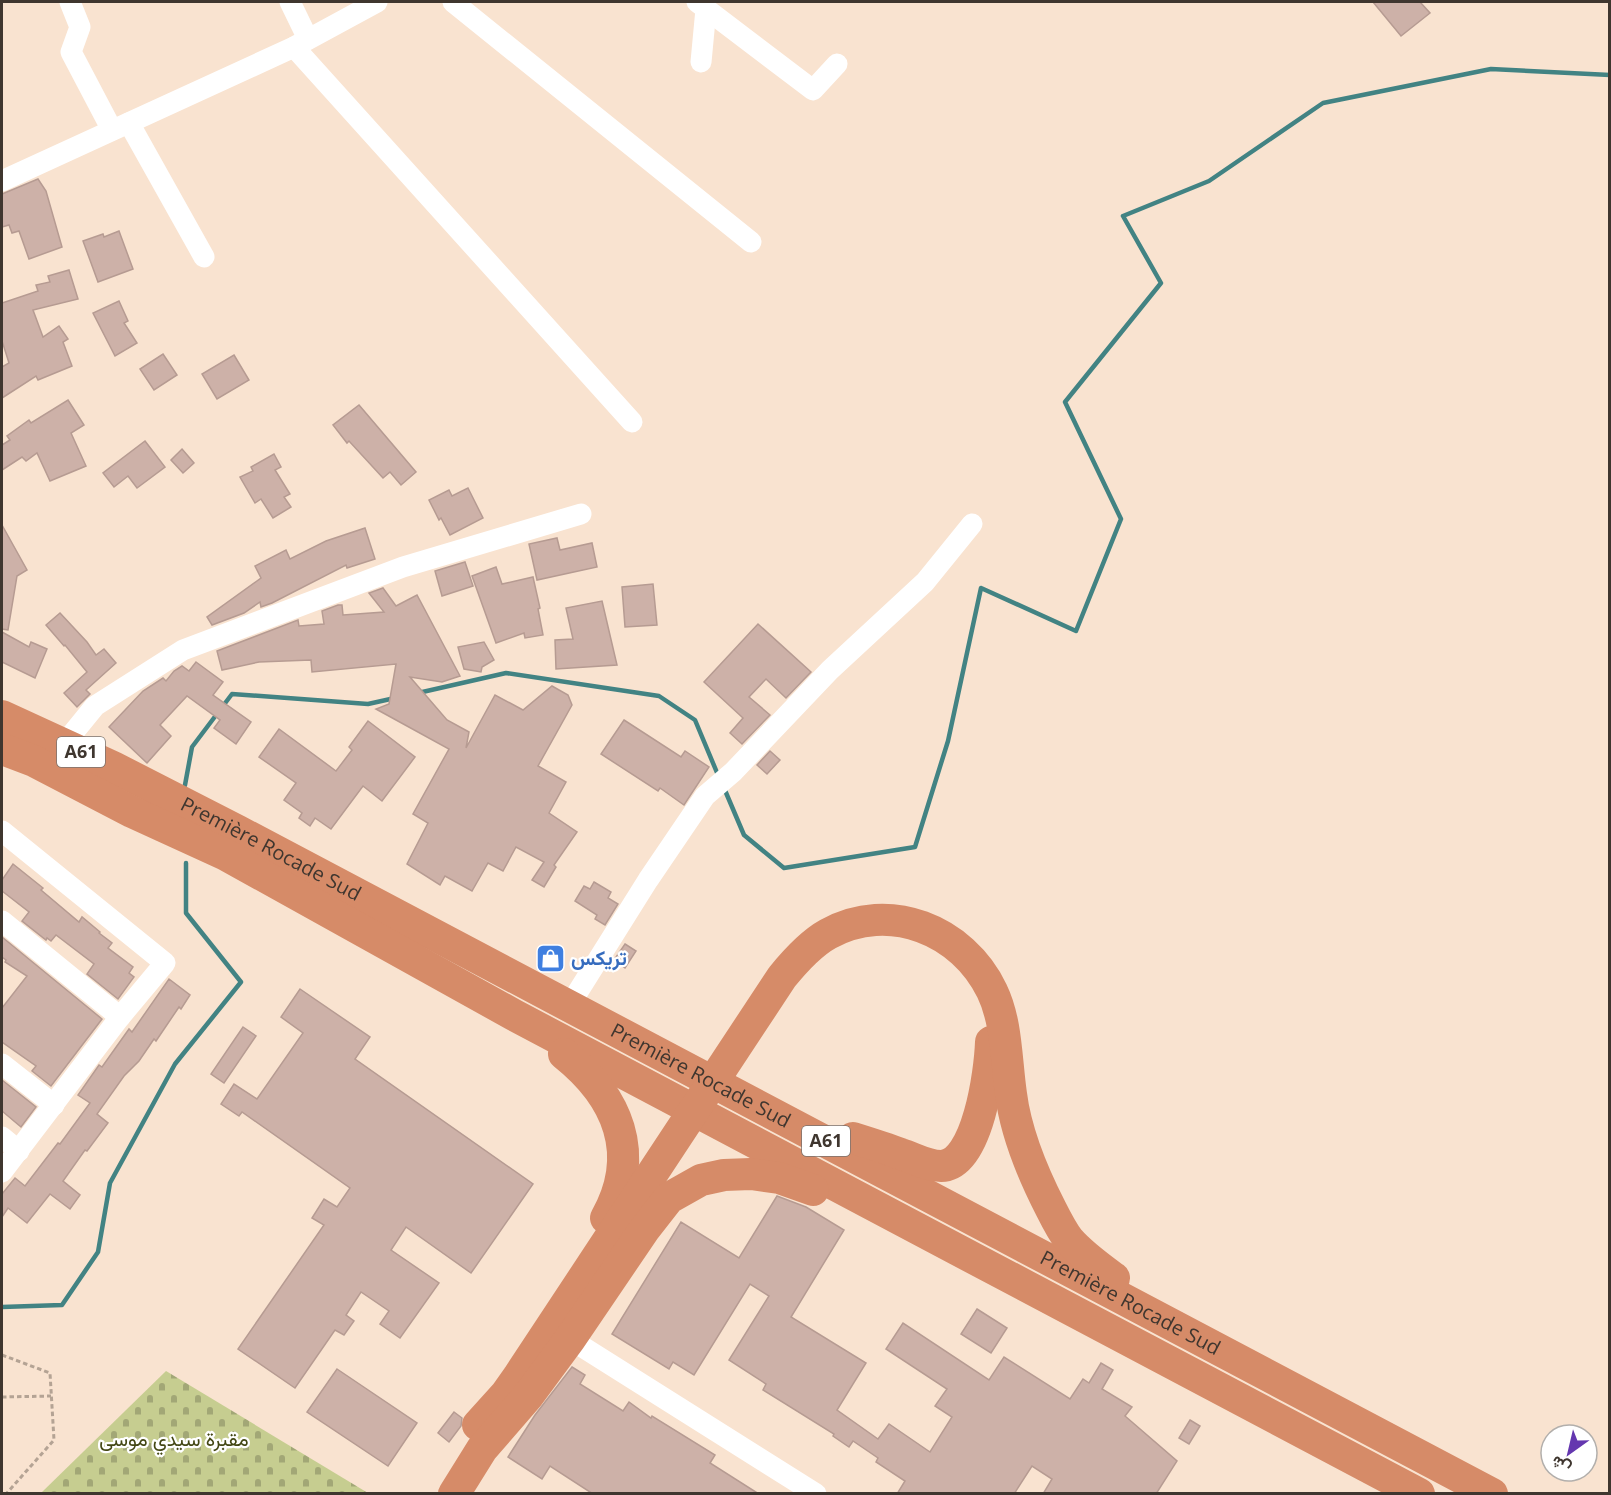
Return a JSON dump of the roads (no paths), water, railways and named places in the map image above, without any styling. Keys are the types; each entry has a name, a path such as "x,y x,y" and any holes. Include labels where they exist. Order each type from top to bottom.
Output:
{"highway":[{"name":"Première Rocade Sud","path":"2,716 64,744 228,826 1492,1494"},
{"name":"Première Rocade Sud","path":"2,749 34,761 132,812 226,855 514,1015 1419,1494"},
{"path":"752,1028 768,995 793,963 815,943 838,929 863,921 891,920 918,924 944,937 976,966 993,992 1002,1025 1013,1113 1021,1140 1042,1191 1069,1239 1094,1263 1206,1342"},
{"path":"454,1494 482,1449 490,1426 506,1394 752,1028 788,981 820,949 853,932 877,927 903,929 940,943 961,960 978,981 986,996 990,1011 991,1053 984,1099 977,1121 962,1155 951,1164 930,1165 862,1140 780,1116"},
{"path":"434,1494 490,1426 606,1219 620,1190 624,1172 622,1140 602,1092 580,1067 514,1015"},
{"path":"490,1426 516,1410 570,1340 657,1211 669,1197 689,1185 724,1175 765,1176 779,1178 848,1201 876,1207"}],"street":[{"path":"70,2 80,27 71,52 204,257"},
{"path":"290,2 301,43 632,422"},
{"path":"2,181 301,43 377,2"},
{"path":"453,2 751,242"},
{"path":"701,5 701,62"},
{"path":"701,5 813,90 837,64"},
{"path":"64,744 94,706 183,650 403,567 581,514"},
{"path":"569,1006 648,880 705,796 733,772 830,670 925,582 972,524"},
{"path":"2,831 165,963 120,1017 2,1172"},
{"path":"2,921 120,1017"},
{"path":"2,1064 54,1105"},
{"path":"2,1137 19,1151"},
{"path":"570,1340 816,1494"}],"waterway":[{"path":"724,788 744,835 784,868 915,847 948,741 981,588 1076,631 1121,519 1065,402 1161,283 1123,216 1209,181 1323,103 1491,69 1610,75"},
{"path":"418,693 506,673 659,696 695,720 718,775"},
{"path":"185,785 192,747 232,694 368,704 395,698"},
{"path":"2,1307 62,1305 98,1252 110,1183 175,1064 241,982 186,913 186,863"}],"place":[{"name":"تريكس","path":"550,958"}],"park label":[{"name":"مقبرة سيدي موسى","path":"174,1439"}]}
